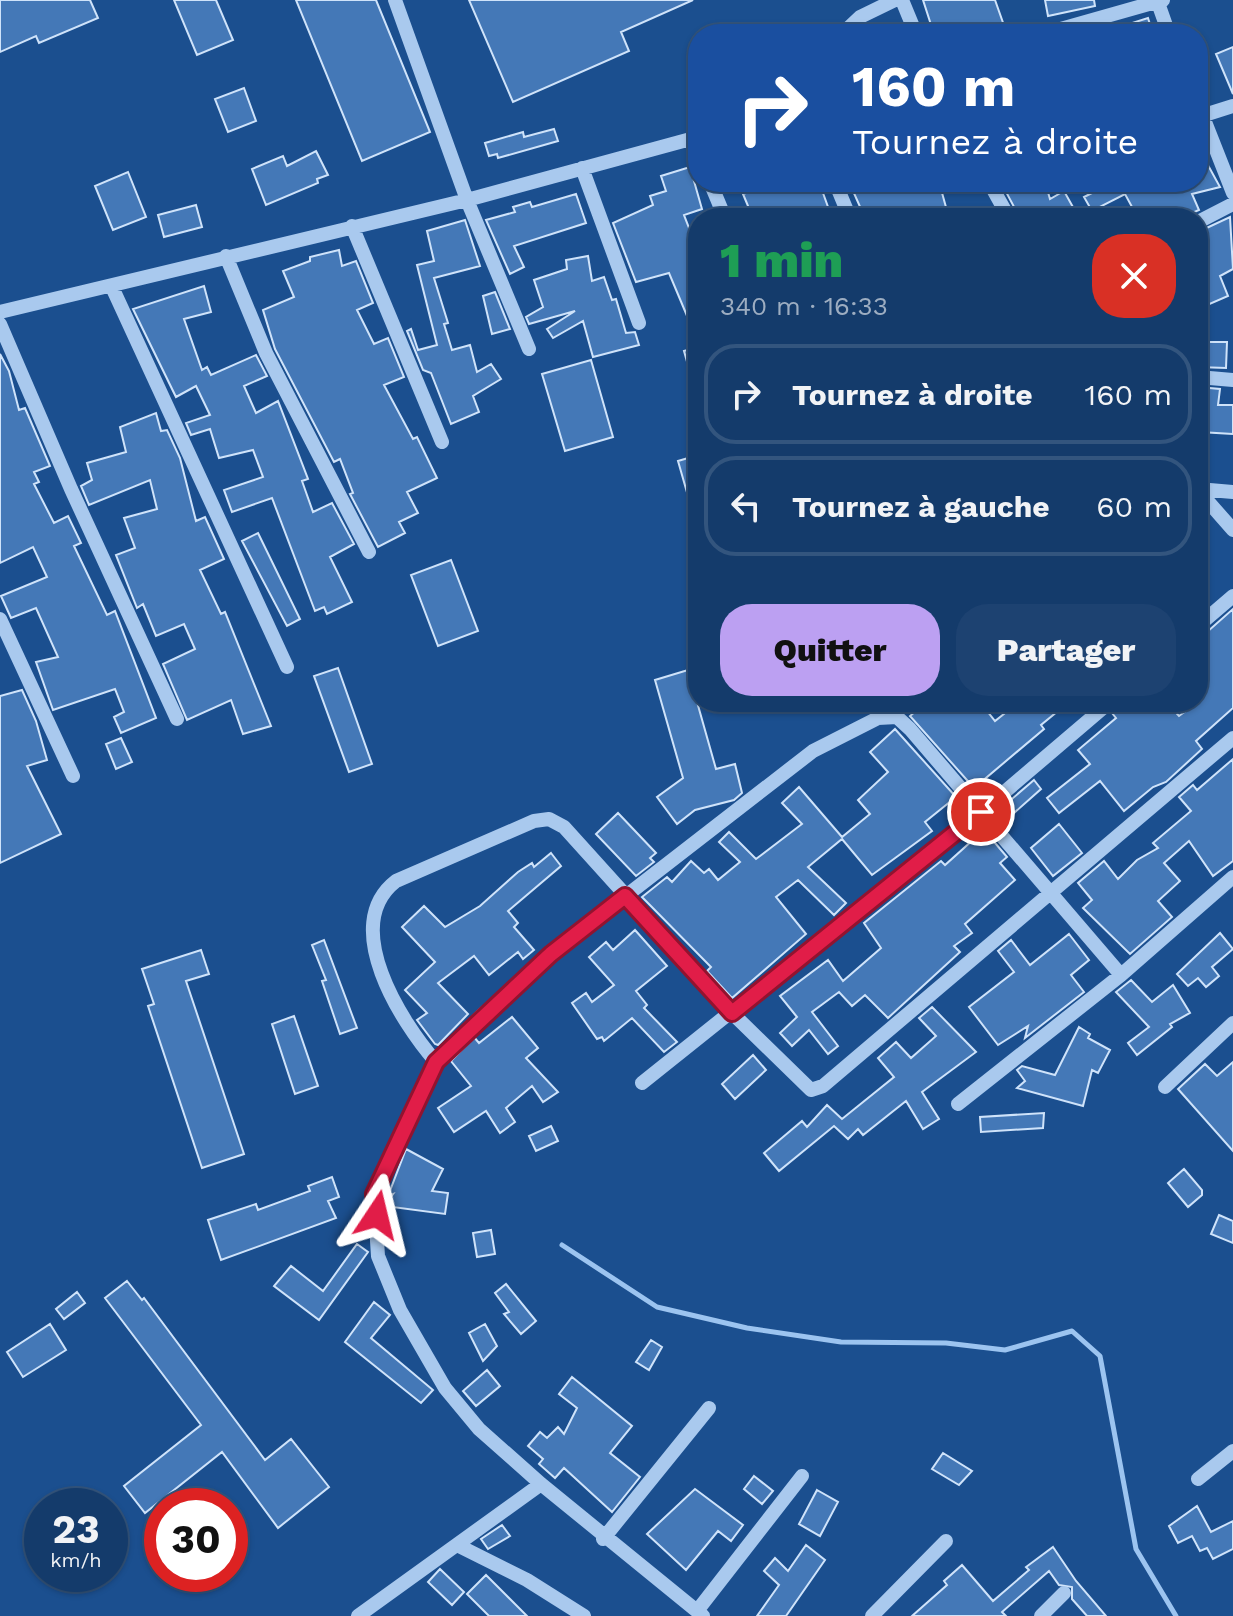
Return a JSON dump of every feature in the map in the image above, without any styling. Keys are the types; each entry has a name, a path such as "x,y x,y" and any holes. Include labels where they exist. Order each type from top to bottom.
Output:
{"street":[{"path":"395,0 467,200 529,349"},
{"path":"853,24 860,17 895,0"},
{"path":"902,0 912,24"},
{"path":"1078,24 1159,1 1166,24"},
{"path":"1208,111 1233,106"},
{"path":"1208,132 1233,193"},
{"path":"0,312 467,200 688,140"},
{"path":"582,168 639,323"},
{"path":"1208,217 1233,204"},
{"path":"352,226 442,442"},
{"path":"226,256 266,353 369,552"},
{"path":"112,287 287,667"},
{"path":"0,324 71,489 177,719"},
{"path":"1208,378 1233,380"},
{"path":"1208,491 1233,492"},
{"path":"1208,501 1233,530"},
{"path":"1208,617 1233,596"},
{"path":"0,619 73,776"},
{"path":"642,1083 981,812 1098,712"},
{"path":"802,1476 700,1614 603,1539 479,1429 445,1388 400,1310 378,1256 374,1194 436,1062 551,954 625,896 813,751 878,718 897,717 910,729 1121,975"},
{"path":"436,1062 409,1031 386,987 374,926 384,890 396,881 534,821 549,819 564,827 732,1013 799,1082 811,1090 823,1086 1051,896 1233,738"},
{"path":"958,1104 1121,975 1233,877"},
{"path":"1165,1087 1233,1023"},
{"path":"603,1539 709,1408"},
{"path":"1198,1479 1233,1451"},
{"path":"358,1616 541,1484"},
{"path":"872,1616 946,1541"},
{"path":"457,1545 527,1580 584,1616"},
{"path":"1041,1616 1064,1593"}],"building":[{"path":"0,0 90,0 98,18 39,43 36,36 0,52"},
{"path":"174,0 216,0 233,40 197,55"},
{"path":"296,0 376,0 430,132 362,161"},
{"path":"469,0 693,0 621,32 629,51 513,102"},
{"path":"923,0 995,0 1003,24 931,24"},
{"path":"1045,0 1094,0 1095,6 1048,16"},
{"path":"1148,18 1150,24 1129,24"},
{"path":"1233,47 1233,94 1216,54"},
{"path":"244,88 256,121 228,132 215,99"},
{"path":"554,129 558,141 498,158 497,154 489,156 485,143 523,132 524,137"},
{"path":"316,151 328,175 317,179 318,183 266,205 252,169 283,156 287,166"},
{"path":"1208,165 1220,187 1208,190"},
{"path":"688,168 688,192 697,192 702,208 688,208 688,214 684,215 688,225 688,318 669,273 636,282 613,223 653,205 650,196 666,191 661,176"},
{"path":"128,172 146,217 113,230 95,186"},
{"path":"823,192 828,208 749,208 743,194"},
{"path":"853,192 942,192 946,208 861,208"},
{"path":"1006,192 1048,192 1050,199 1065,192 1073,208 1015,208"},
{"path":"1094,192 1200,192 1192,194 1198,208 1133,208 1125,194 1098,208 1090,208 1084,197"},
{"path":"576,194 586,223 514,246 524,267 510,274 486,220 515,212 513,207 530,202 532,207"},
{"path":"196,205 202,227 164,237 158,215"},
{"path":"1230,217 1233,269 1220,276 1228,296 1208,305 1208,227"},
{"path":"465,220 480,266 434,278 448,323 444,324 452,350 470,345 477,372 491,364 501,379 473,396 479,412 451,424 431,373 423,370 407,331 411,329 418,350 437,345 417,265 434,261 427,231"},
{"path":"339,250 342,266 356,261 373,303 357,310 374,344 388,338 404,377 384,385 413,439 417,437 437,478 407,492 418,513 399,522 405,533 378,547 350,494 353,493 340,459 334,462 275,349 263,310 294,297 283,271 310,261 310,257"},
{"path":"588,256 592,281 604,277 612,300 616,299 626,333 635,332 639,345 593,357 583,321 553,338 547,329 575,311 529,324 526,317 543,307 534,280 567,269 566,260"},
{"path":"204,286 211,312 184,319 202,370 207,367 211,375 256,355 267,376 244,386 256,413 278,401 308,479 302,481 313,512 332,503 354,544 330,557 352,602 327,614 324,607 315,611 272,498 232,512 224,490 263,477 253,450 219,458 210,429 191,435 186,423 210,415 196,386 176,397 133,309"},
{"path":"495,292 510,329 492,334 483,296"},
{"path":"1208,342 1227,342 1226,368 1208,367"},
{"path":"0,354 9,371 19,410 25,408 50,466 34,472 39,482 34,484 54,523 68,516 81,543 74,546 107,615 115,611 156,718 121,733 114,717 124,712 115,689 53,710 36,662 58,657 36,608 11,618 1,596 47,577 33,547 0,563"},
{"path":"591,360 613,437 565,451 542,374"},
{"path":"1208,388 1220,389 1218,405 1233,405 1233,434 1208,432"},
{"path":"156,413 161,431 167,430 180,458 196,521 205,517 224,559 200,570 221,614 225,612 271,726 243,734 231,700 187,720 163,664 195,649 184,624 156,636 143,604 137,608 116,555 135,548 124,518 157,509 150,480 89,505 81,486 92,480 87,463 126,452 120,427"},
{"path":"688,458 688,496 678,461"},
{"path":"258,533 300,619 287,626 242,541"},
{"path":"451,560 478,631 438,646 411,575"},
{"path":"1233,609 1233,708 1196,741 1202,749 1166,782 1153,787 1124,811 1100,781 1059,813 1047,798 1090,764 1078,750 1116,718 1113,712 1175,712 1179,716 1184,712 1208,712 1208,631"},
{"path":"338,668 372,764 349,772 314,676"},
{"path":"688,670 688,712 700,712 716,769 735,764 742,793 734,800 695,810 677,824 657,797 683,778 655,680"},
{"path":"22,690 36,721 47,760 27,766 61,834 0,863 0,696"},
{"path":"915,712 988,712 995,721 1006,712 1057,712 1041,725 1044,729 974,788 910,716"},
{"path":"895,729 956,797 925,822 932,831 872,875 842,839 808,867 846,903 834,915 798,880 776,897 806,934 732,998 707,971 711,967 642,897 667,877 672,882 691,861 704,873 709,869 718,880 740,862 719,842 729,832 756,859 802,824 782,803 799,787 842,837 870,814 858,800 888,772 870,752"},
{"path":"121,738 132,762 116,769 106,744"},
{"path":"1233,759 1233,861 1213,876 1189,841 1164,863 1180,881 1158,901 1172,917 1130,954 1083,908 1092,900 1078,883 1104,861 1118,879 1137,860 1158,848 1153,843 1191,811 1179,797 1193,785 1197,790"},
{"path":"1034,780 1041,789 1014,813 1006,804"},
{"path":"618,813 656,853 650,858 654,862 636,876 596,834"},
{"path":"1059,824 1082,853 1053,876 1031,848"},
{"path":"984,830 1007,857 1000,863 1015,880 965,924 972,933 954,946 960,952 888,1018 865,995 852,1006 839,992 812,1012 838,1046 828,1054 809,1030 792,1046 780,1033 797,1017 780,996 828,960 843,981 881,948 864,923 941,861 945,865"},
{"path":"551,853 561,866 508,911 518,923 514,927 534,950 523,959 518,952 489,975 474,956 438,983 468,1014 438,1045 435,1044 417,1020 427,1013 405,990 435,962 402,927 424,906 445,927 480,906 518,872 532,863 534,867"},
{"path":"635,930 667,966 636,991 647,1005 644,1008 677,1042 664,1052 632,1018 604,1041 602,1037 597,1039 572,1003 586,993 592,1002 614,985 589,957 606,942 613,950"},
{"path":"1220,933 1233,949 1212,967 1219,976 1206,987 1198,978 1188,986 1177,974"},
{"path":"1069,934 1089,960 1071,975 1084,992 1025,1038 1028,1026 998,1045 969,1007 1014,972 998,951 1011,940 1030,965"},
{"path":"324,940 357,1028 340,1034 322,981 326,980 312,945"},
{"path":"201,950 209,974 186,981 244,1154 202,1168 148,1006 154,1004 142,969"},
{"path":"1131,980 1152,1002 1173,985 1190,1013 1170,1024 1172,1027 1137,1055 1128,1043 1149,1027 1116,992"},
{"path":"932,1007 976,1052 922,1092 939,1119 923,1129 906,1101 863,1135 858,1129 848,1139 834,1126 779,1171 764,1153 802,1121 807,1127 827,1105 842,1119 894,1077 878,1058 896,1042 911,1058 936,1036 919,1018"},
{"path":"294,1016 318,1086 295,1094 272,1024"},
{"path":"512,1017 538,1048 526,1058 558,1092 543,1102 532,1086 506,1108 515,1122 500,1133 486,1111 454,1132 438,1108 471,1086 451,1061 474,1037 479,1043"},
{"path":"1079,1027 1090,1034 1088,1038 1110,1050 1098,1073 1092,1070 1083,1106 1017,1088 1025,1081 1017,1070 1022,1066 1055,1075"},
{"path":"753,1055 766,1070 735,1099 722,1084"},
{"path":"1233,1062 1233,1151 1178,1089 1205,1064 1217,1076"},
{"path":"1044,1113 1043,1128 981,1132 980,1117"},
{"path":"551,1126 558,1141 536,1151 529,1136"},
{"path":"406,1149 443,1169 432,1191 448,1193 445,1214 385,1206 393,1194 388,1196"},
{"path":"1184,1169 1202,1190 1202,1195 1188,1207 1168,1183"},
{"path":"332,1177 339,1197 328,1201 336,1218 221,1260 208,1220 256,1204 258,1210 310,1191 308,1186"},
{"path":"1219,1215 1233,1221 1233,1243 1211,1234"},
{"path":"491,1230 495,1254 477,1257 473,1233"},
{"path":"357,1244 368,1252 319,1320 274,1286 291,1266 323,1291"},
{"path":"127,1281 142,1300 144,1298 265,1460 291,1439 329,1487 278,1528 222,1452 177,1488 144,1488 144,1512 124,1486 201,1425 105,1298"},
{"path":"506,1284 536,1321 521,1334 504,1314 509,1312 495,1293"},
{"path":"77,1292 85,1303 64,1319 56,1309"},
{"path":"374,1302 390,1315 371,1338 433,1390 421,1403 345,1342"},
{"path":"50,1324 66,1350 23,1377 7,1352"},
{"path":"485,1324 497,1346 483,1361 469,1333"},
{"path":"651,1340 662,1347 649,1370 636,1362"},
{"path":"487,1370 500,1386 476,1406 463,1391"},
{"path":"572,1377 632,1426 610,1453 640,1477 612,1512 564,1468 555,1478 539,1464 543,1459 528,1446 540,1432 547,1438 558,1427 564,1434 577,1408 559,1394"},
{"path":"943,1453 972,1471 959,1485 932,1469"},
{"path":"754,1476 773,1491 762,1504 744,1489"},
{"path":"695,1489 743,1525 731,1541 718,1531 686,1570 647,1534"},
{"path":"817,1490 838,1502 820,1536 799,1524"},
{"path":"1197,1506 1211,1532 1233,1521 1233,1549 1213,1559 1207,1548 1200,1551 1192,1536 1178,1543 1169,1526"},
{"path":"502,1525 510,1536 488,1549 481,1539"},
{"path":"806,1545 825,1560 786,1616 757,1616 779,1585 764,1571 775,1558 788,1571"},
{"path":"1053,1547 1076,1581 1106,1616 1087,1616 1072,1599 1072,1587 1059,1585 1049,1571 1002,1612 1006,1616 912,1616 947,1585 944,1581 962,1565 993,1601 1029,1570 1026,1567"},
{"path":"440,1569 464,1592 452,1605 428,1582"},
{"path":"486,1575 527,1616 489,1616 467,1594"}],"waterway":[{"path":"562,1245 657,1307 747,1328 841,1342 946,1343 1005,1350 1072,1331 1100,1356 1136,1549 1176,1616"}],"route":[{"path":"377,1215 374,1194 436,1062 482,1015 551,954 625,896 732,1013 981,812"}]}
